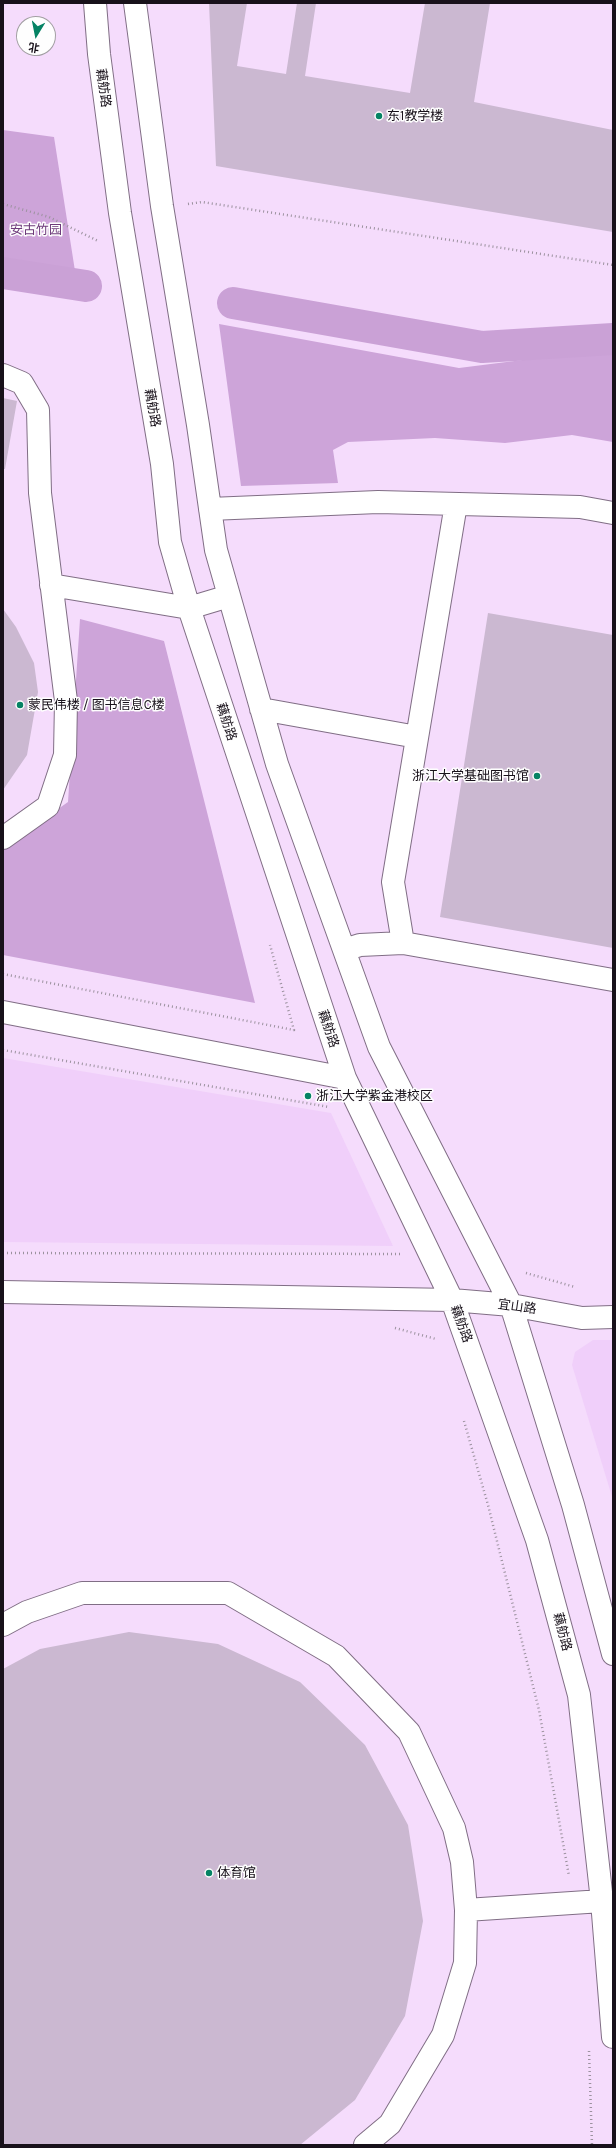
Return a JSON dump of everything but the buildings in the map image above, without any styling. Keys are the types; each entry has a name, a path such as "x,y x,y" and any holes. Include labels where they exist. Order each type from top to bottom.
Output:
{"street":[{"name":"藕舫路","path":"95,3 99,54 120,213 162,464 170,542 189,608 345,1078 452,1300 537,1540 579,1695 602,1901 613,2037"},
{"path":"135,3 162,206 216,550 261,709 277,764 379,1047 511,1305 574,1505 613,1654"},
{"path":"3,375 22,383 38,410 40,493 66,701 65,755 48,806 3,838"},
{"path":"210,509 378,502 580,507 613,513"},
{"path":"404,943 393,882 456,504"},
{"path":"51,585 189,608 229,596"},
{"path":"261,709 417,737"},
{"path":"344,950 360,945 404,943 613,980"},
{"path":"3,1012 345,1078"},
{"name":"宜山路","path":"3,1292 452,1300 511,1305 582,1318 613,1317"},
{"path":"3,1625 27,1612 82,1593 228,1593 336,1656 409,1732 454,1828 462,1862 466,1910 465,1963 444,2035 390,2124 365,2145"},
{"path":"466,1910 602,1901"}],"path":[{"path":"162,206 202,202 613,265"},
{"path":"3,204 49,217 102,243"},
{"path":"3,974 294,1030"},
{"path":"3,1050 336,1108"},
{"path":"3,1253 406,1254"},
{"path":"388,1327 403,1329 435,1338 438,1344"},
{"path":"462,1414 488,1505 540,1710 574,1903"},
{"path":"589,2050 592,2145"}],"shaded area":[{"name":"浙江大学紫金港校区","path":"3,3 613,3 613,2145 3,2145"},
{"path":"3,1058 331,1113 393,1246 3,1242"},
{"path":"593,1340 613,1340 613,1500 572,1365 575,1352"}],"green space":[{"name":"安古竹园","path":"3,130 54,137 75,271 3,260"},
{"path":"219,324 459,368 562,355 613,352 613,442 572,435 505,443 435,438 348,442 333,450 338,483 241,486"},
{"path":"80,619 164,641 255,1003 3,955 3,848 68,802"}],"waterway":[{"path":"3,273 86,286"},
{"path":"233,303 482,347 613,339"}],"place":[{"name":"东1教学楼","path":"379,116"},
{"name":"蒙民伟楼 / 图书信息C楼","path":"20,705"},
{"name":"浙江大学基础图书馆","path":"537,776"},
{"name":"浙江大学紫金港校区","path":"308,1096"},
{"name":"体育馆","path":"209,1873"}]}
